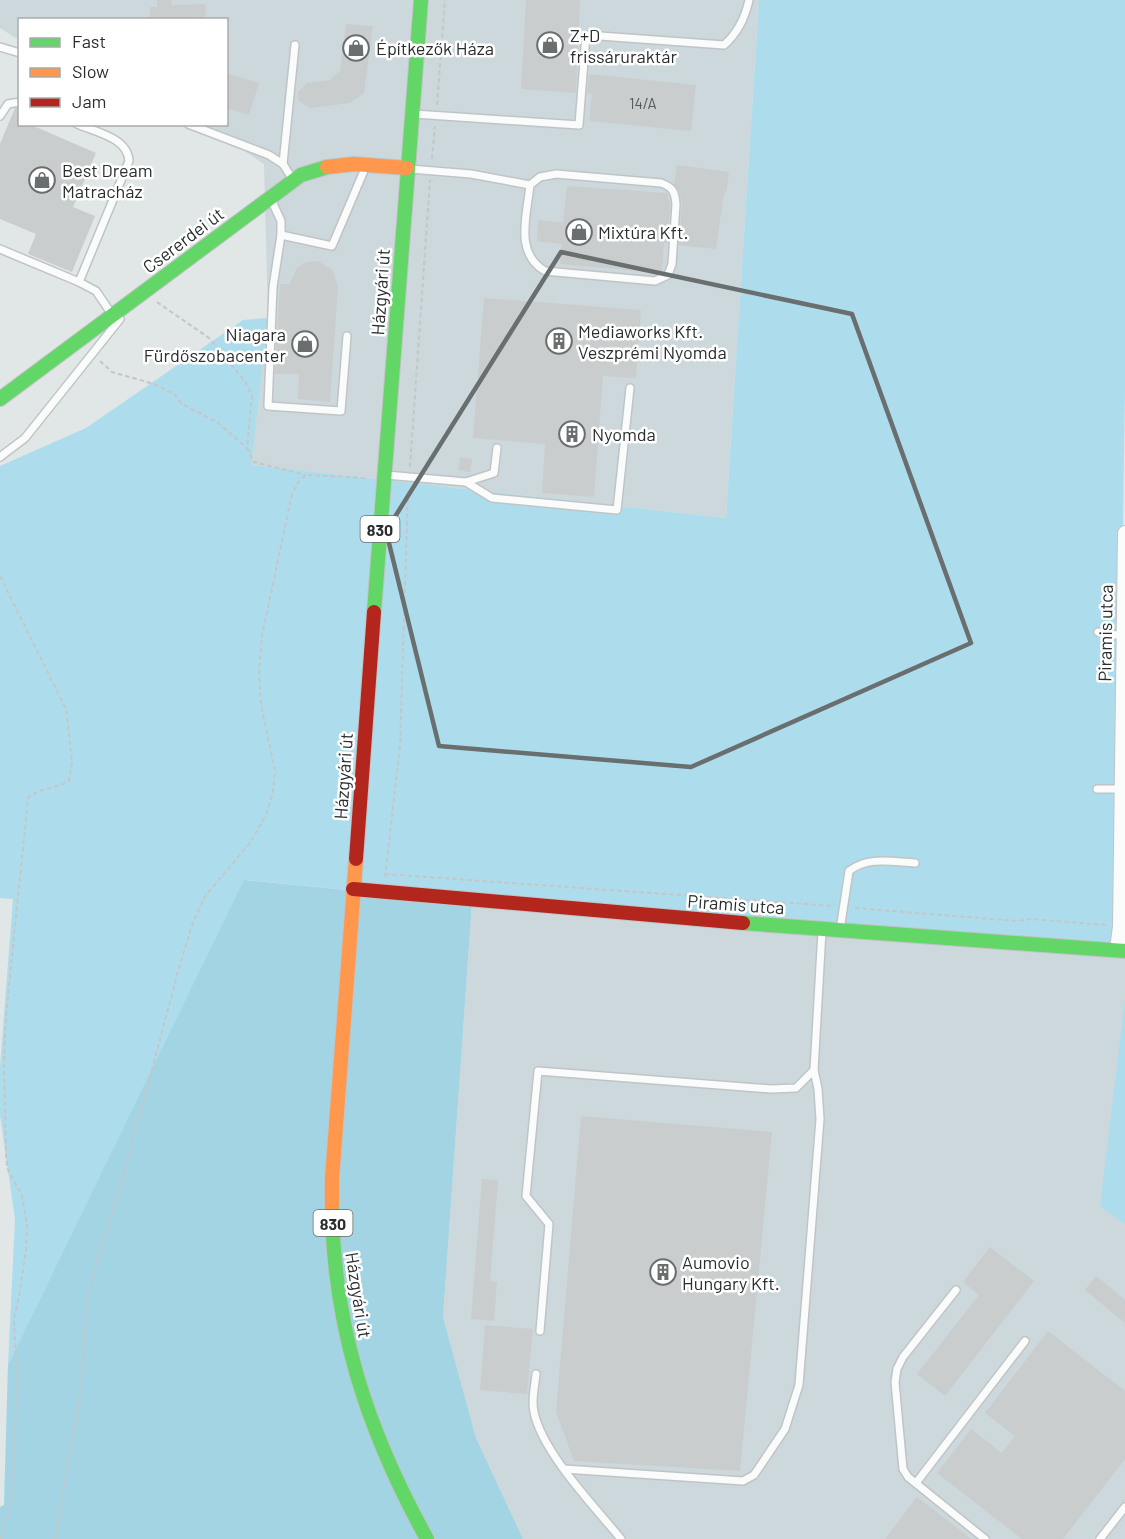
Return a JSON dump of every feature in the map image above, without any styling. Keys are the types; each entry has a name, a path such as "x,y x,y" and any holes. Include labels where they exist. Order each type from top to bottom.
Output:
{"main road":[{"name":"Házgyári út","path":"422,0 407,168 332,1179 333,1240 340,1304 351,1362 387,1464 427,1539"},
{"name":"Csererdei út","path":"0,399 293,180 315,169 334,164 367,164 407,168"},
{"name":"Piramis utca","path":"353,890 695,920 1121,950"}],"street":[{"name":"Piramis utca","path":"1121,950 1119,927 1123,789 1125,533"}],"lane":[{"path":"412,114 579,125 586,35 724,45 732,39 746,15 749,0"},
{"path":"283,164 295,45"},
{"path":"0,47 18,52"},
{"path":"0,116 8,105 18,102"},
{"path":"79,282 129,161 129,153 119,141 82,126"},
{"path":"193,126 269,155 283,164 293,180"},
{"path":"281,235 332,246 367,164"},
{"path":"407,168 471,174 530,185 548,174 556,174 661,183 671,187 676,195 676,204 672,264 668,275 655,281 545,271 538,267 529,256 524,243 530,185"},
{"path":"270,197 281,221 281,235 273,287 268,406 341,411 347,336"},
{"path":"0,249 96,291 113,316"},
{"path":"0,457 25,438 91,353 142,293"},
{"path":"466,482 492,498 618,510 630,388"},
{"path":"384,477 466,482 494,473 497,448"},
{"path":"1098,632 1124,636"},
{"path":"1097,789 1123,789"},
{"path":"840,930 849,871 858,864 868,861 915,863"},
{"path":"564,1468 743,1481 754,1475 785,1429 800,1385 820,1119 814,1070 823,929"},
{"path":"540,1331 549,1224 526,1196 538,1071 771,1089 796,1088 814,1070"},
{"path":"956,1290 903,1357 897,1369 895,1382 903,1469 908,1477 985,1539"},
{"path":"916,1483 1025,1341"},
{"path":"536,1374 533,1409 538,1429 564,1468 621,1539"},
{"path":"1100,1539 1125,1507"}],"path":[{"path":"385,892 385,874 400,746 409,477 430,171 445,0"},
{"path":"142,293 173,311 210,338 244,380 252,395 247,448"},
{"path":"91,353 112,372 154,384 174,394 182,404 217,422 247,448 254,462 306,475 384,477"},
{"path":"55,1539 78,1405 87,1300 120,1189 179,968 192,925 205,896 250,843 266,815 273,792 275,770 261,705 259,672 262,636 292,494 299,481 306,475"},
{"path":"0,576 66,710 72,764 69,781 61,786 42,789 28,798 6,1016 4,1058 6,1159 8,1170 22,1195 27,1225 26,1250 14,1319 17,1390 12,1488 8,1516 0,1539"},
{"path":"385,874 1119,927"}],"highlighted area":[{"path":"561,252 852,314 971,643 691,767 439,746 386,531"}],"shaded area":[{"path":"0,0 759,0 726,518 250,465 268,318 264,164 207,126 228,126 228,18 18,18 18,39 0,28"},
{"path":"759,0 1125,0 1125,391 1119,767 1125,768 1125,951 472,902 245,880 8,1365 15,1219 0,1115 0,1067 13,899 0,898 0,466 86,428 243,320 268,318 251,465 726,518"},
{"path":"244,880 472,902 443,1317 476,1438 523,1539 0,1539 0,1507 4,1505 8,1365"},
{"path":"472,902 1125,951 1125,1539 523,1539 476,1438 443,1317"},
{"path":"1125,998 1125,1224 1100,1206"}],"building":[{"path":"157,0 171,0 172,5 205,4 206,18 150,18 150,7 157,7"},
{"name":"Z+D frissáruraktár","path":"526,0 580,0 576,93 521,89"},
{"name":"Építkezők Háza","path":"346,24 373,26 364,93 350,103 310,108 298,100 298,92 307,83 330,80 340,71"},
{"path":"228,74 259,83 249,115 228,109"},
{"name":"Z+D frissáruraktár","path":"589,74 696,85 691,131 589,121 592,94 587,93"},
{"name":"Best Dream Matracház","path":"15,108 18,108 18,126 34,126 96,153 73,207 95,216 72,272 28,254 36,234 0,219 0,144"},
{"path":"677,165 729,172 716,249 679,245 682,203 679,191 674,184"},
{"path":"567,186 667,193 670,204 668,243 664,243 662,272 560,264 562,244 537,241 538,220 563,223"},
{"name":"Niagara Fürdőszobacenter","path":"312,261 320,262 332,270 338,286 330,402 298,399 299,374 275,374 280,284 289,284 297,268"},
{"name":"Mediaworks Kft. Veszprémi Nyomda","path":"484,298 641,310 636,378 603,376 594,497 542,493 545,444 473,438"},
{"path":"460,457 472,459 470,472 458,470"},
{"name":"Aumovio Hungary Kft.","path":"581,1116 772,1132 740,1471 574,1461 556,1412"},
{"path":"482,1179 498,1180 490,1281 497,1282 494,1321 471,1319"},
{"path":"990,1247 1034,1281 945,1396 917,1374 979,1295 963,1282"},
{"path":"1096,1276 1125,1300 1125,1323 1085,1290"},
{"path":"485,1325 533,1329 527,1394 480,1390"},
{"path":"1048,1331 1125,1391 1125,1459 1063,1539 1022,1539 937,1473 971,1429 1002,1453 1015,1436 985,1413"},
{"path":"917,1497 971,1539 885,1539"}],"traffic: fast":[{"path":"374,612 421,0"},
{"path":"0,399 301,175 327,167"},
{"path":"743,923 1125,951"},
{"path":"332,1205 339,1294 358,1378 387,1459 427,1539"}],"traffic: slow":[{"path":"327,167 354,164 407,168"},
{"path":"332,1205 356,859"}],"traffic: jam":[{"path":"356,859 374,612"},
{"path":"353,889 743,923"}],"place":[{"name":"Z+D frissáruraktár","path":"550,45"},
{"name":"Építkezők Háza","path":"356,48"},
{"name":"Best Dream Matracház","path":"42,180"},
{"name":"Mixtúra Kft.","path":"579,232"},
{"name":"Mediaworks Kft. Veszprémi Nyomda","path":"559,341"},
{"name":"Niagara Fürdőszobacenter","path":"305,344"},
{"name":"Nyomda","path":"572,434"},
{"name":"Aumovio Hungary Kft.","path":"663,1272"}]}
